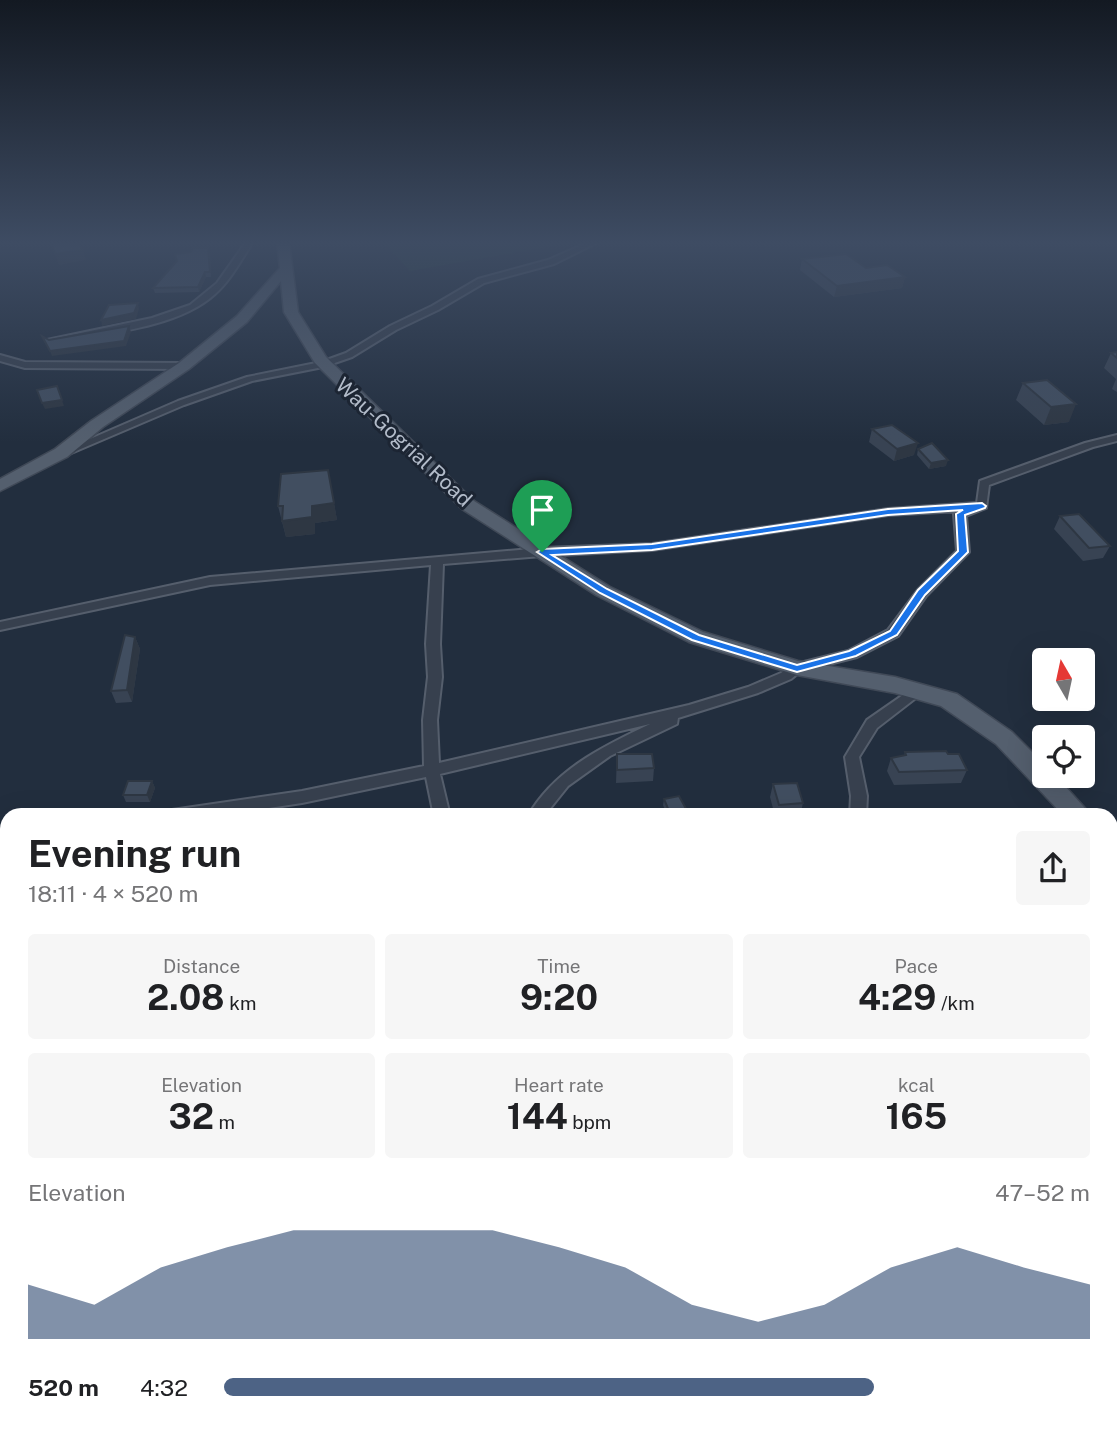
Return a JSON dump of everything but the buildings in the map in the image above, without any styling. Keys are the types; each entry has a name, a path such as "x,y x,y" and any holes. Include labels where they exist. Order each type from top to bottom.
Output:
{"main road":[{"path":"0,486 61,453 97,424 144,395 242,319 250,309"},
{"name":"Wau-Gogrial Road","path":"291,309 323,364 468,505 603,591 696,637 797,668 916,691 949,701 1004,738 1072,808"}],"street":[{"path":"51,340 144,322 188,309"},
{"path":"61,453 181,403 250,379 323,364 349,355 393,328 436,309"},
{"path":"0,358 25,365 184,366"},
{"path":"982,506 984,483 1089,444 1117,438"},
{"path":"0,626 210,581 542,552 652,547 888,512 982,506"},
{"path":"227,808 302,797 432,770 690,710 753,690 786,676 797,668 852,654 893,633 922,593 963,552 960,514 982,506"},
{"path":"437,561 433,644 435,677 430,720 432,770 440,808"},
{"path":"858,808 852,757 872,724 916,691"},
{"path":"542,808 563,782 605,752 690,710"}],"route":[{"path":"982,506 960,514 963,552 922,593 893,633 852,654 797,668 696,637 603,591 542,552 652,547 888,512 982,506"}]}
